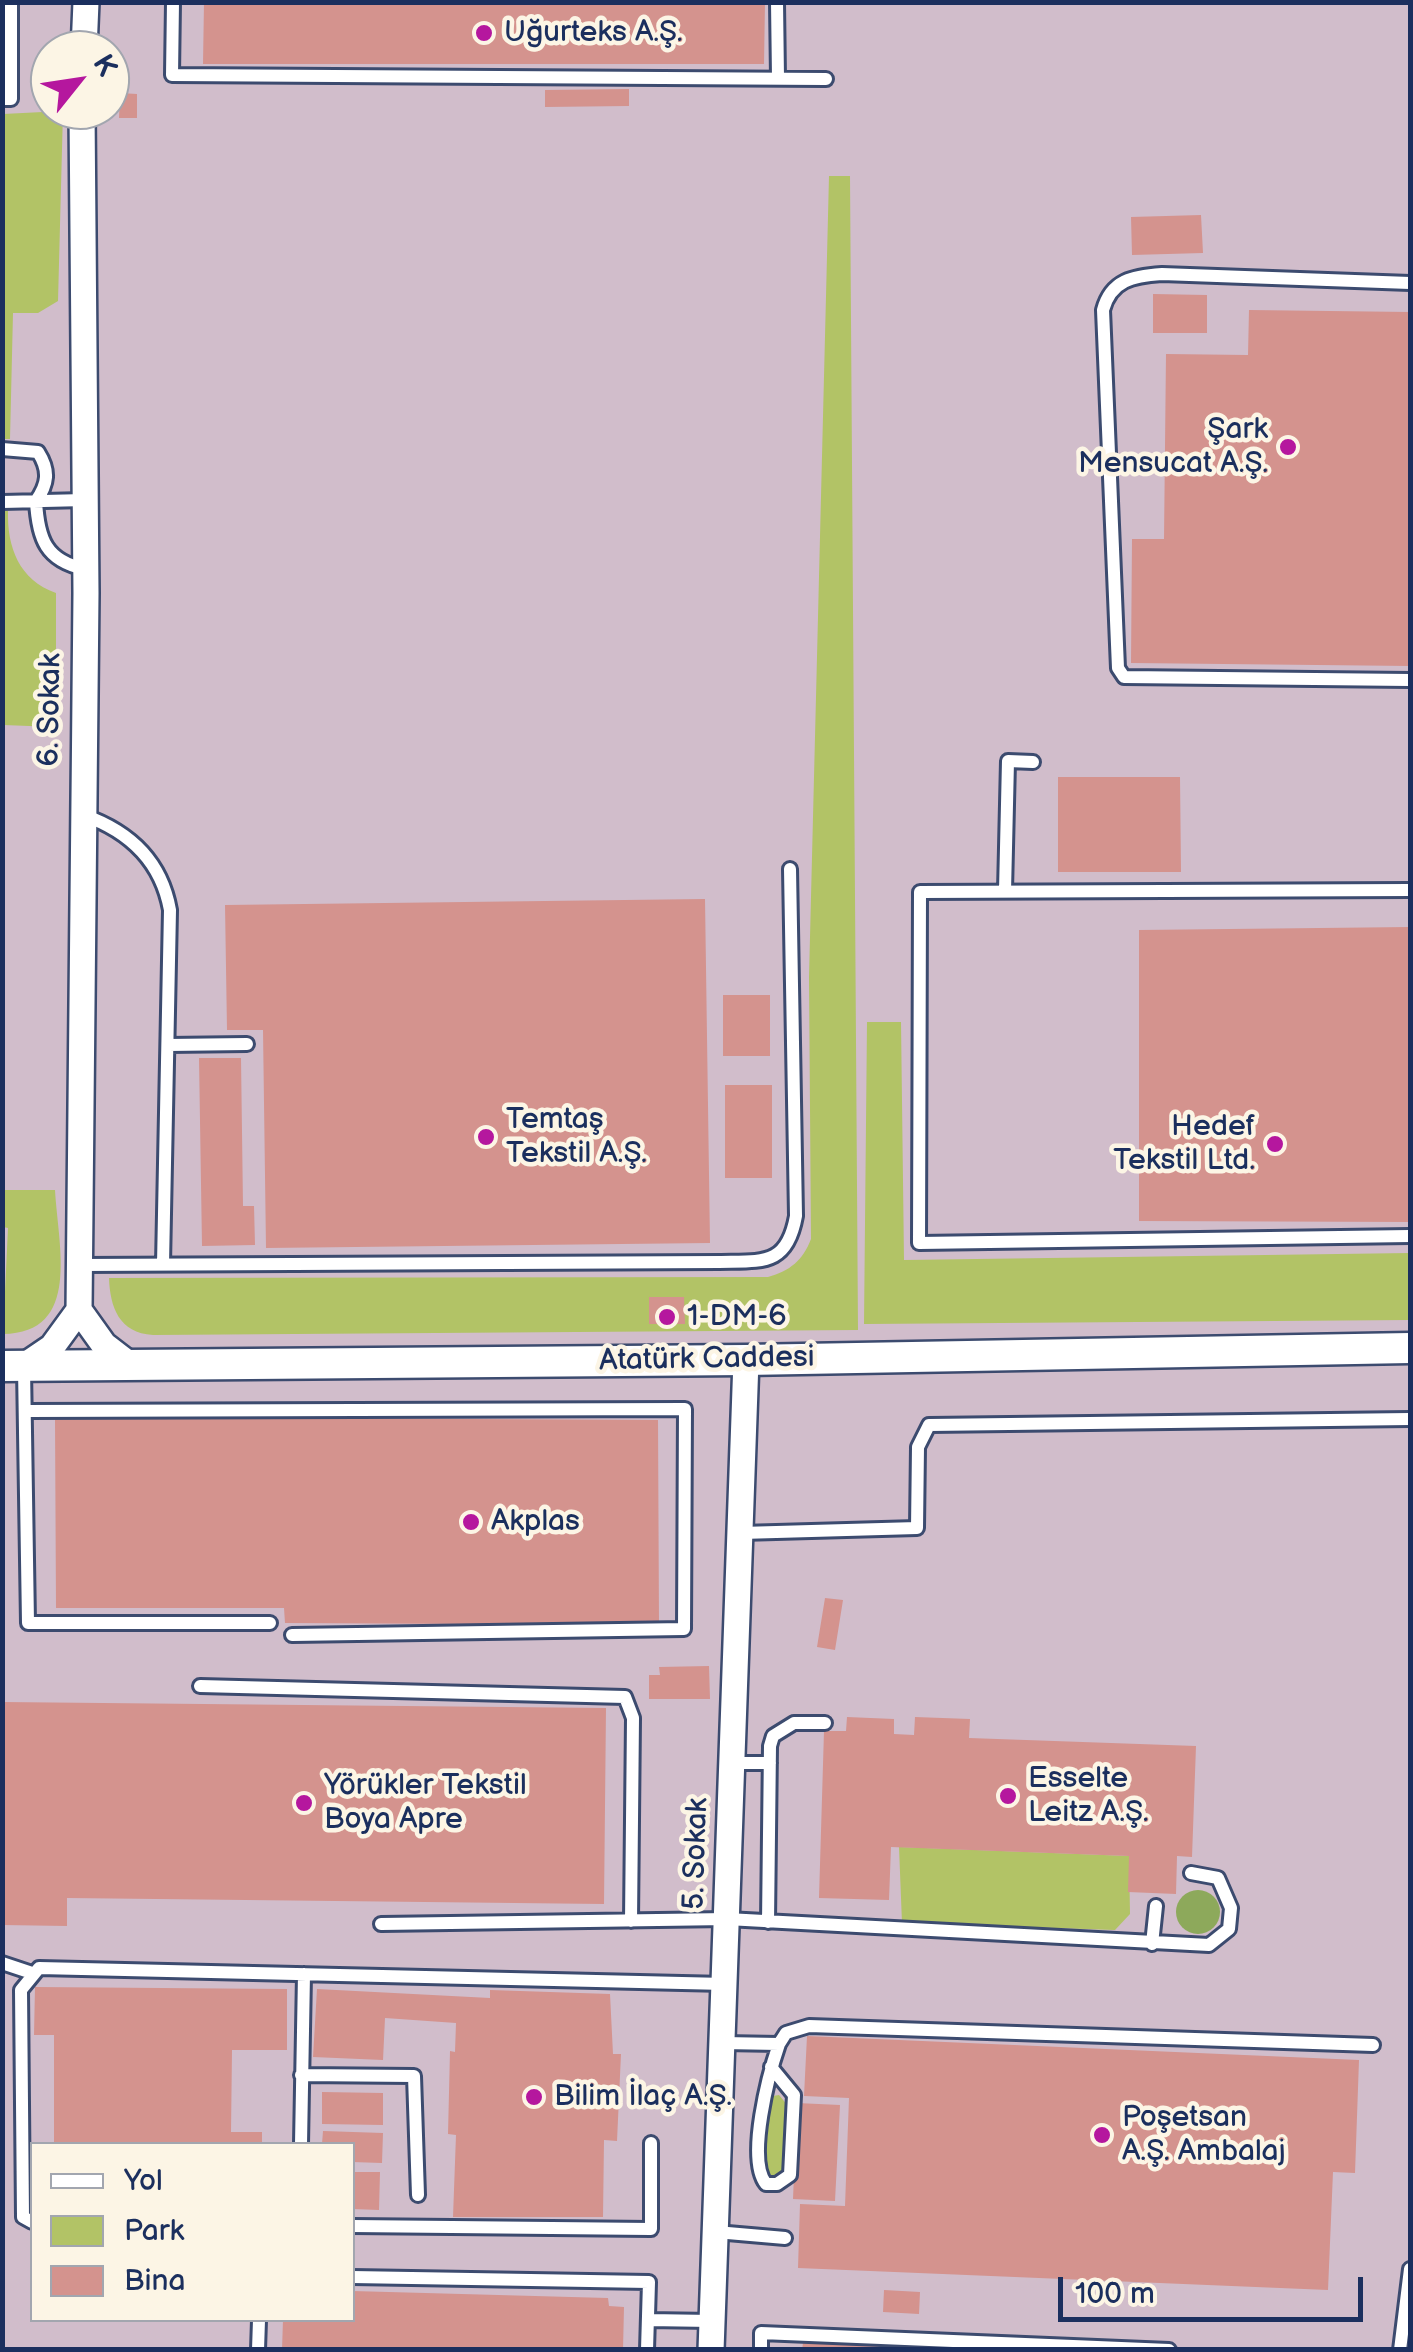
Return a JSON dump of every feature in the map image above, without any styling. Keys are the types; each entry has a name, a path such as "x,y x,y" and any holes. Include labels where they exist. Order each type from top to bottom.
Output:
{"street":[{"path":"85,30 86,2"},
{"name":"6. Sokak","path":"79,1310 86,569 82,130"},
{"path":"13,1366 52,1347 79,1310 104,1345 130,1364"},
{"name":"Atatürk Caddesi","path":"13,1366 746,1360 1410,1348"},
{"name":"5. Sokak","path":"711,2350 746,1360"}],"lane":[{"path":"2,100 11,99 11,2"},
{"path":"173,2 172,75 826,78"},
{"path":"777,2 778,78"},
{"path":"1410,284 1147,275 1119,284 1107,295 1102,310 1118,668 1124,677 1410,680"},
{"path":"2,449 38,452 44,463 46,487 36,502 38,528 49,553 86,569"},
{"path":"2,502 85,500"},
{"path":"1005,892 1008,761 1034,762"},
{"path":"81,815 122,830 167,896 164,1264"},
{"path":"80,1265 719,1262 754,1261 782,1253 792,1240 796,1216 790,869"},
{"path":"1410,890 920,892 919,1243 1410,1236"},
{"path":"168,1045 248,1044"},
{"path":"13,1366 27,1411 28,1623 270,1623"},
{"path":"27,1411 685,1408 684,1629 292,1635"},
{"path":"741,1533 917,1528 918,1447 928,1425 1410,1419"},
{"path":"200,1686 616,1694 624,1698 632,1718 632,1920"},
{"path":"768,1922 773,1736 794,1723 825,1723"},
{"path":"733,1763 770,1764"},
{"path":"381,1924 727,1919 1209,1945 1229,1929 1231,1908 1218,1878 1191,1872"},
{"path":"1152,1944 1156,1906"},
{"path":"2,1963 32,1972 48,1967 725,1984"},
{"path":"30,2221 22,2217 21,1990 32,1972"},
{"path":"301,2142 304,1974"},
{"path":"771,2067 794,2095 790,2175 778,2184 766,2184 758,2174 757,2160 771,2067 786,2033 809,2026 1373,2045"},
{"path":"722,2043 779,2044"},
{"path":"301,2075 414,2076 418,2195"},
{"path":"355,2226 651,2229 651,2143"},
{"path":"716,2232 786,2238"},
{"path":"1400,2350 1410,2270"},
{"path":"355,2277 649,2282 648,2350"},
{"path":"648,2320 712,2321"},
{"path":"258,2350 259,2322"},
{"path":"761,2350 761,2332 1169,2350"}],"shaded area":[{"path":"3,3 1410,3 1410,2349 3,2349"}],"green space":[{"path":"30,113 30,130 62,130 58,301 38,313 13,313 10,439 3,439 3,114"},
{"path":"829,176 850,176 858,1330 153,1335 132,1329 114,1308 109,1278 768,1277 789,1268 804,1253 811,1239 809,977"},
{"path":"3,511 8,511 13,549 24,571 56,593 56,727 3,725"},
{"path":"867,1022 901,1022 904,1260 1410,1253 1410,1320 864,1324"},
{"path":"3,1190 55,1190 61,1260 55,1303 45,1319 28,1330 3,1334 8,1228 3,1227"},
{"path":"899,1847 1129,1856 1130,1914 1115,1930 902,1923"},
{"path":"1198,1890 1213,1897 1220,1912 1213,1927 1198,1934 1183,1927 1176,1912 1183,1897"},
{"path":"779,2095 789,2107 786,2168 781,2176 773,2178 765,2161 765,2138 773,2096"}],"building":[{"name":"Uğurteks A.Ş.","path":"204,2 765,2 764,64 203,64"},
{"path":"629,89 629,106 545,107 545,90"},
{"path":"130,94 137,94 137,118 130,118"},
{"path":"1201,215 1203,253 1132,255 1131,217"},
{"path":"1153,294 1207,295 1207,333 1153,333"},
{"name":"Şark Mensucat A.Ş.","path":"1249,310 1410,312 1410,666 1131,663 1132,539 1164,539 1166,354 1248,355"},
{"path":"1058,777 1180,777 1181,872 1058,872"},
{"name":"Temtaş Tekstil A.Ş.","path":"705,899 710,1243 266,1248 263,1030 227,1030 225,905"},
{"name":"Hedef Tekstil Ltd.","path":"1410,927 1410,1222 1139,1221 1139,930"},
{"path":"723,995 770,995 770,1056 723,1056"},
{"path":"199,1058 241,1058 243,1206 254,1206 255,1245 202,1246"},
{"path":"725,1085 772,1085 772,1178 725,1178"},
{"name":"1-DM-6","path":"649,1297 684,1297 685,1324 649,1324"},
{"name":"Akplas","path":"55,1419 658,1420 659,1625 285,1623 284,1608 56,1608"},
{"path":"825,1598 843,1600 835,1650 817,1647"},
{"path":"709,1666 710,1699 649,1699 649,1675 660,1675 659,1667"},
{"name":"Yörükler Tekstil Boya Apre","path":"2,1702 606,1708 604,1904 67,1898 67,1926 2,1925"},
{"name":"Esselte Leitz A.Ş.","path":"847,1717 894,1719 894,1734 914,1735 915,1717 970,1719 969,1738 1196,1746 1192,1857 1177,1856 1176,1894 1128,1892 1129,1856 891,1847 889,1900 819,1898 824,1731 846,1731"},
{"path":"35,1987 287,1989 287,2050 232,2050 231,2132 262,2132 262,2142 54,2142 54,2035 34,2035"},
{"name":"Bilim İlaç A.Ş.","path":"317,1989 490,1998 490,1990 610,1994 613,2054 621,2054 617,2141 604,2140 603,2217 453,2217 456,2135 448,2134 450,2051 455,2052 456,2023 385,2018 383,2060 313,2057"},
{"name":"Poşetsan A.Ş. Ambalaj","path":"807,2036 1359,2060 1355,2173 1333,2172 1328,2290 798,2268 800,2204 845,2206 849,2098 804,2096"},
{"path":"322,2092 383,2093 383,2125 322,2124"},
{"path":"797,2103 840,2105 835,2201 793,2199"},
{"path":"323,2131 383,2133 382,2163 355,2162 355,2142 322,2142"},
{"path":"355,2172 380,2172 379,2210 355,2209"},
{"path":"884,2290 920,2292 919,2314 883,2312"},
{"path":"355,2291 608,2298 609,2306 624,2307 623,2350 282,2350 283,2322 355,2322"},
{"path":"803,2343 883,2346 883,2350 802,2350"}],"place":[{"name":"Uğurteks A.Ş.","path":"484,33"},
{"name":"Şark Mensucat A.Ş.","path":"1288,447"},
{"name":"Temtaş Tekstil A.Ş.","path":"486,1137"},
{"name":"Hedef Tekstil Ltd.","path":"1275,1144"},
{"name":"1-DM-6","path":"667,1317"},
{"name":"Akplas","path":"471,1522"},
{"name":"Esselte Leitz A.Ş.","path":"1008,1796"},
{"name":"Yörükler Tekstil Boya Apre","path":"304,1803"},
{"name":"Bilim İlaç A.Ş.","path":"534,2097"},
{"name":"Poşetsan A.Ş. Ambalaj","path":"1102,2135"}]}
